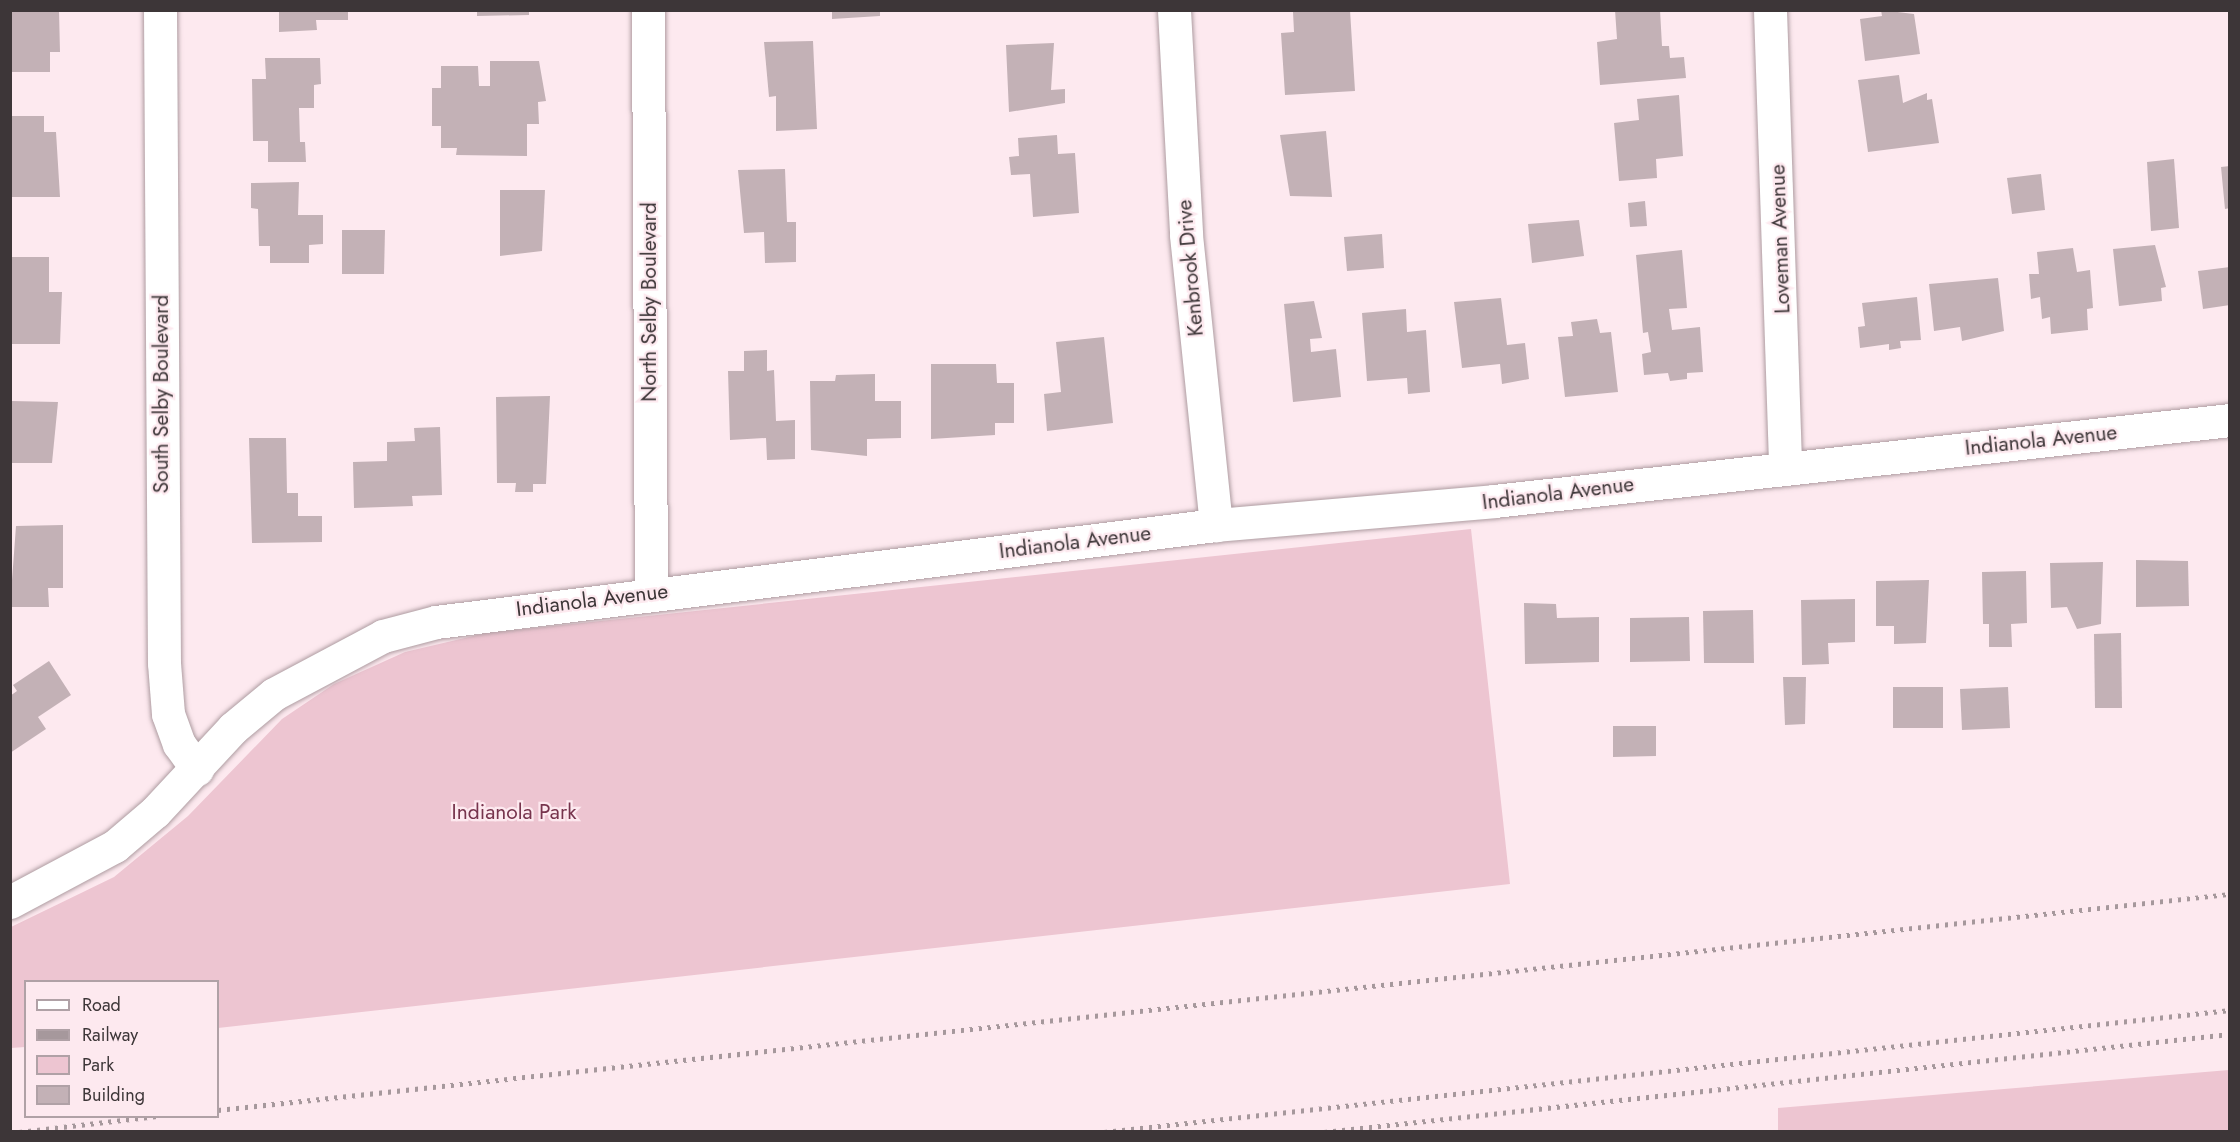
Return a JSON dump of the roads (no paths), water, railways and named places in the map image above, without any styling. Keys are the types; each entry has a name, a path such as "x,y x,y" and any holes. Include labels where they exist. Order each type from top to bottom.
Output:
{"street":[{"name":"South Selby Boulevard","path":"160,10 164,663 168,714 179,744 197,769"},
{"name":"North Selby Boulevard","path":"648,10 651,593"},
{"name":"Kenbrook Drive","path":"1174,10 1186,235 1216,525"},
{"name":"Loveman Avenue","path":"1770,10 1785,467"},
{"name":"Indianola Avenue","path":"10,902 115,846 197,769 233,728 274,694 383,636 488,612 1216,525 1494,501 1785,467 2229,420"}],"railway":[{"path":"219,1110 2230,894"},
{"path":"1104,1132 2230,1010"},
{"path":"1324,1132 2230,1034"},
{"path":"19,1132 140,1118"}],"park label":[{"name":"Indianola Park","path":"514,812"}]}
